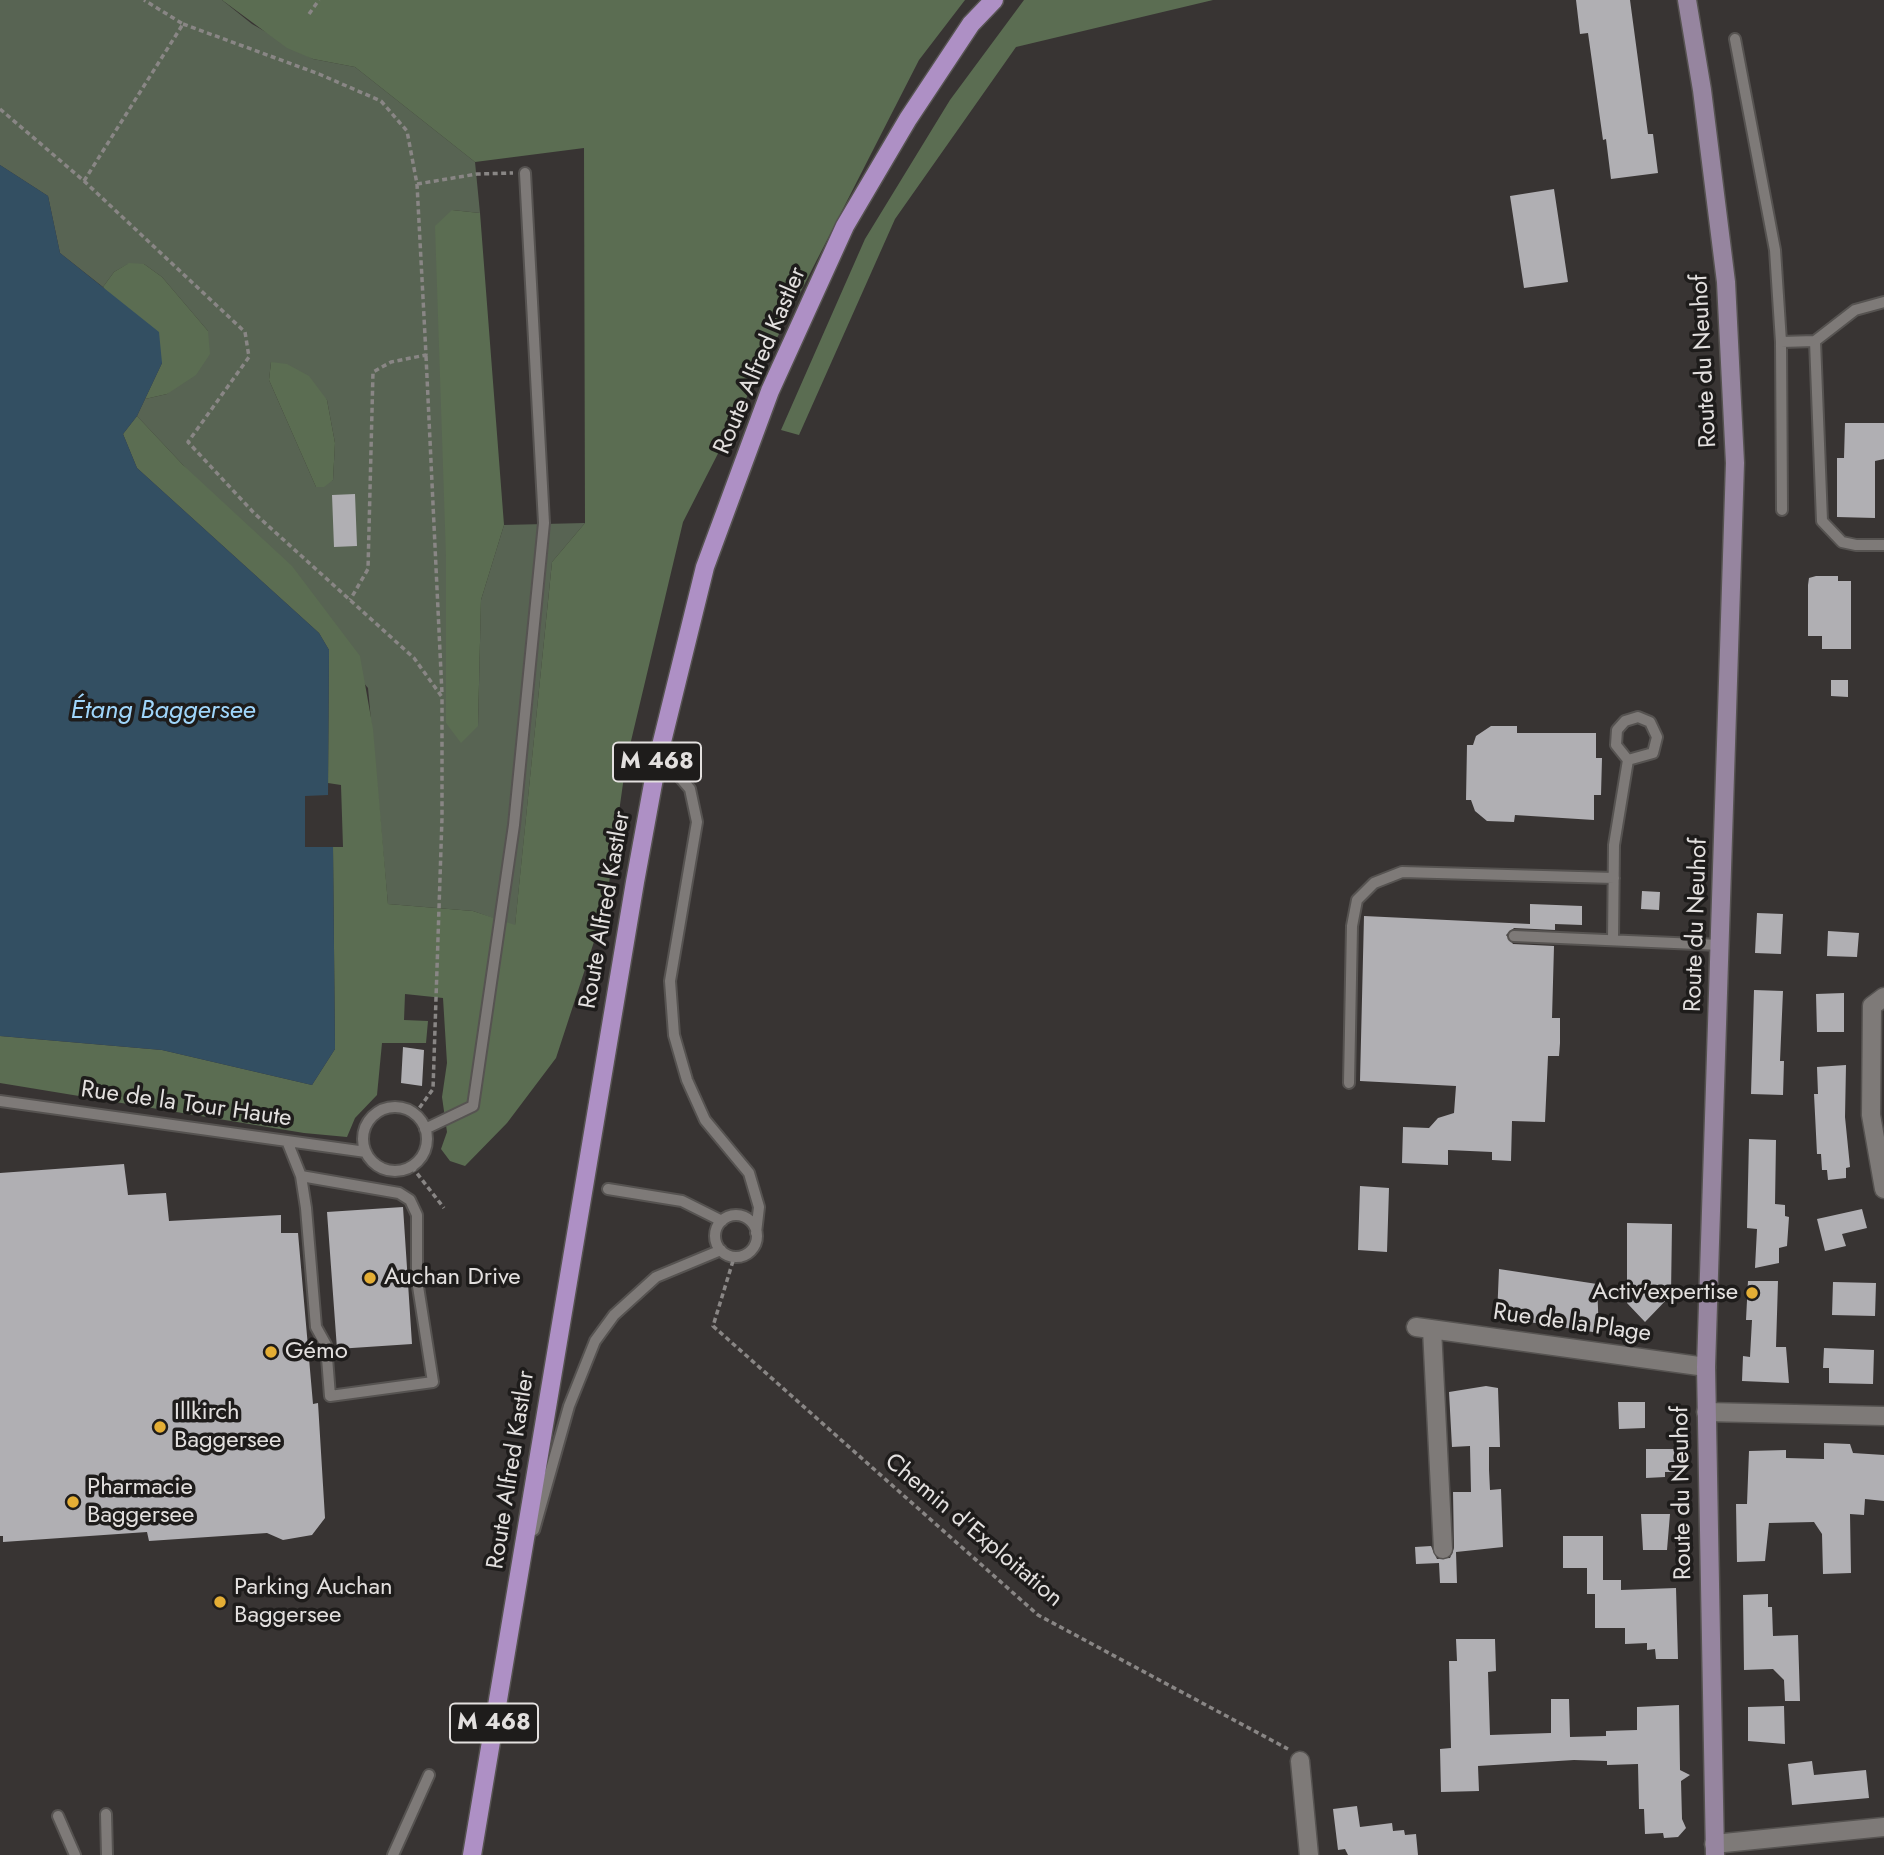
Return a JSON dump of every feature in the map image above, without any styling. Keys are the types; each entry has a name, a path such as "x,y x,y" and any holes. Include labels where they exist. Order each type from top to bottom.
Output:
{"main road":[{"name":"Route Alfred Kastler","path":"472,1855 657,762 705,567 770,391 845,226 908,119 971,24 994,0"}],"street":[{"name":"Route du Neuhof","path":"1687,0 1716,190 1734,392 1734,575 1706,1367 1714,1849"},
{"path":"1884,997 1872,1006 1871,1115 1884,1189"},
{"name":"Rue de la Plage","path":"1443,1549 1424,1328 1706,1367"},
{"path":"1706,1412 1884,1416"},
{"path":"1300,1761 1309,1855"},
{"path":"1714,1849 1884,1826"}],"lane":[{"path":"1735,39 1775,250 1781,342 1782,510"},
{"path":"425,1129 474,1107 514,825 544,523 525,173"},
{"path":"1781,342 1815,341 1855,310 1884,302"},
{"path":"1815,341 1822,522 1842,542 1884,545"},
{"path":"1613,940 1614,845 1628,760 1616,745 1617,730 1625,721 1638,717 1650,722 1657,737 1653,753 1628,760"},
{"path":"657,762 677,774 690,789 696,822 670,981 674,1034 687,1080 705,1120 749,1173 759,1207 756,1233 751,1250 735,1257 720,1250 715,1238 722,1221 734,1215 746,1218 756,1233"},
{"path":"1349,1083 1352,926 1357,900 1374,883 1402,872 1614,878"},
{"path":"1514,936 1720,944"},
{"name":"Rue de la Tour Haute","path":"0,1101 366,1152 381,1168 402,1171 412,1167"},
{"path":"366,1152 364,1131 376,1114 396,1107 415,1114 425,1129 425,1150 412,1167"},
{"path":"286,1141 301,1175 316,1327 326,1345 330,1396 433,1382 417,1280 417,1215 410,1200 399,1194 301,1175"},
{"path":"608,1189 682,1201 722,1221"},
{"path":"517,1590 569,1406 594,1341 614,1315 656,1277 720,1250"},
{"path":"393,1855 429,1775"},
{"path":"106,1814 107,1855"},
{"path":"58,1816 75,1855"}],"path":[{"path":"144,0 183,24 319,74 381,101 407,131 417,184 442,696 442,818 433,1089 415,1114"},
{"path":"309,14 319,0"},
{"path":"84,181 183,24"},
{"path":"0,110 84,181 245,332 249,357 188,442 254,513 414,658 442,696"},
{"path":"417,184 477,174 525,173"},
{"path":"350,600 368,569 373,372 391,362 426,355"},
{"path":"412,1167 444,1208"},
{"name":"Chemin d'Exploitation","path":"735,1257 723,1287 713,1325 766,1375 1038,1615 1290,1750 1300,1761"}],"green space":[{"path":"0,0 222,0 252,24 313,59 355,67 475,162 480,213 452,210 446,723 478,726 481,600 504,525 585,523 552,562 515,926 473,911 388,904 368,688 183,465 137,416 145,399 167,394 208,331 162,277 144,264 128,264 114,272 103,287 60,253 48,196 0,165","holes":["271,362 327,400 335,443 333,480 316,487 269,380"]},
{"path":"222,0 965,0 919,60 683,522 626,762 606,905 556,1058 507,1123 465,1166 450,1161 441,1149 447,1132 442,1097 447,1063 443,998 405,994 404,1020 428,1021 426,1043 382,1043 377,1095 355,1118 347,1137 304,1133 0,1083 0,1036 162,1050 312,1085 335,1049 333,847 343,847 341,785 328,783 329,650 319,633 137,468 123,434 137,416 183,465 292,566 360,656 373,729 388,904 473,911 515,925 552,562 585,523 584,148 475,162 355,67 313,59 287,48"},
{"path":"1024,0 1213,0 1016,47 895,219 799,435 781,430 865,239 950,100"},
{"path":"452,210 480,213 504,525 481,600 478,726 461,743 446,723 446,557 435,226"},
{"path":"129,263 144,264 162,277 208,331 210,354 196,375 167,394 145,399 162,363 103,287 114,272"},
{"path":"271,362 287,364 309,376 327,400 335,443 333,480 324,487 316,487 269,380"}],"water":[{"name":"Étang Baggersee","path":"0,165 48,196 60,253 159,332 162,363 137,416 123,434 137,468 319,633 329,650 328,795 305,796 305,847 333,847 335,1049 312,1085 162,1050 0,1036"}],"building":[{"path":"1576,0 1630,0 1648,134 1653,134 1658,173 1611,179 1588,33 1580,34"},
{"path":"1554,189 1568,282 1524,288 1510,196"},
{"path":"1845,423 1884,423 1884,459 1875,461 1875,518 1837,517 1837,458 1844,458"},
{"path":"355,494 357,546 334,547 332,495"},
{"path":"1838,576 1838,581 1851,581 1851,649 1822,649 1822,636 1808,636 1808,585 1809,578"},
{"path":"1831,680 1848,680 1848,697 1831,696"},
{"path":"1491,726 1517,726 1517,733 1596,733 1596,758 1602,758 1601,795 1594,795 1594,820 1515,815 1514,822 1487,821 1475,811 1471,800 1466,800 1467,745 1473,745 1476,736"},
{"path":"1642,891 1660,892 1659,910 1641,909"},
{"path":"1530,904 1582,906 1582,925 1555,924 1555,930 1514,928 1506,935 1513,944 1554,946 1552,1018 1560,1018 1560,1043 1559,1056 1548,1056 1545,1122 1512,1121 1511,1161 1492,1160 1492,1152 1448,1150 1448,1165 1402,1163 1403,1127 1429,1128 1438,1118 1454,1113 1456,1086 1360,1081 1364,916 1530,924"},
{"path":"1757,913 1783,914 1781,954 1755,953"},
{"path":"1828,931 1859,933 1857,957 1827,956"},
{"path":"1754,990 1783,991 1780,1061 1784,1061 1783,1095 1751,1094"},
{"path":"1844,993 1844,1032 1817,1032 1816,994"},
{"path":"403,1047 424,1050 422,1086 401,1083"},
{"path":"1846,1065 1845,1117 1850,1167 1846,1168 1846,1178 1828,1180 1827,1170 1822,1170 1821,1154 1817,1154 1814,1094 1818,1094 1817,1067"},
{"path":"1749,1139 1776,1140 1775,1204 1785,1205 1785,1216 1789,1217 1787,1246 1779,1248 1779,1263 1755,1268 1757,1229 1747,1228"},
{"name":"Illkirch Baggersee","path":"124,1164 128,1195 166,1193 169,1221 281,1215 281,1233 298,1233 313,1404 318,1403 325,1518 312,1535 283,1540 267,1533 149,1541 147,1532 3,1542 3,1536 0,1536 0,1173"},
{"path":"1360,1186 1389,1188 1387,1252 1358,1250"},
{"name":"Auchan Drive","path":"403,1207 412,1344 337,1349 327,1212"},
{"path":"1862,1209 1867,1228 1842,1234 1846,1246 1825,1251 1817,1219"},
{"path":"1627,1223 1672,1224 1671,1295 1645,1322 1627,1303"},
{"path":"1499,1269 1597,1284 1599,1333 1497,1317"},
{"path":"1748,1281 1778,1281 1776,1347 1786,1347 1789,1383 1742,1381 1743,1356 1750,1357 1752,1320 1746,1320"},
{"path":"1833,1282 1876,1283 1875,1316 1832,1315"},
{"path":"1824,1348 1874,1350 1873,1384 1829,1383 1829,1368 1823,1368"},
{"path":"1486,1386 1498,1388 1500,1447 1489,1447 1489,1470 1490,1490 1501,1489 1503,1547 1456,1552 1457,1583 1440,1583 1439,1563 1416,1564 1415,1547 1431,1546 1437,1559 1450,1558 1454,1548 1453,1492 1471,1492 1470,1446 1452,1447 1449,1392"},
{"path":"1618,1402 1645,1402 1645,1428 1619,1429"},
{"path":"1824,1443 1850,1444 1853,1453 1884,1455 1884,1501 1865,1499 1864,1515 1850,1514 1851,1573 1823,1574 1822,1534 1814,1522 1769,1523 1765,1561 1737,1562 1736,1504 1747,1504 1749,1451 1786,1450 1786,1458 1824,1459"},
{"path":"1646,1449 1674,1449 1675,1472 1665,1472 1665,1477 1646,1478"},
{"path":"1641,1514 1670,1514 1667,1550 1643,1550"},
{"path":"1563,1536 1603,1536 1603,1580 1621,1580 1621,1590 1676,1588 1678,1659 1656,1659 1655,1649 1647,1650 1647,1643 1625,1644 1625,1628 1595,1628 1595,1594 1587,1594 1587,1568 1563,1568"},
{"path":"1768,1594 1768,1607 1772,1607 1773,1636 1798,1635 1800,1701 1785,1701 1784,1680 1773,1669 1744,1670 1743,1595"},
{"path":"1456,1639 1495,1639 1496,1671 1488,1672 1490,1735 1551,1733 1551,1699 1569,1699 1570,1737 1606,1736 1606,1731 1637,1730 1637,1707 1679,1705 1680,1770 1690,1775 1681,1781 1682,1819 1686,1828 1678,1837 1664,1838 1663,1833 1645,1834 1644,1809 1639,1809 1638,1764 1607,1765 1607,1761 1574,1760 1478,1766 1479,1791 1441,1792 1440,1749 1451,1748 1449,1661 1457,1661"},
{"path":"1784,1706 1785,1744 1748,1741 1748,1707"},
{"path":"1812,1761 1814,1775 1866,1770 1869,1798 1792,1805 1788,1764"},
{"path":"1357,1806 1360,1827 1392,1823 1393,1831 1404,1830 1405,1835 1416,1834 1418,1855 1348,1855 1345,1849 1338,1850 1333,1809"}],"place":[{"name":"Auchan Drive","path":"370,1278"},
{"name":"Activ'expertise","path":"1752,1293"},
{"name":"Gémo","path":"271,1352"},
{"name":"Illkirch Baggersee","path":"160,1427"},
{"name":"Pharmacie Baggersee","path":"73,1502"},
{"name":"Parking Auchan Baggersee","path":"220,1602"}]}
